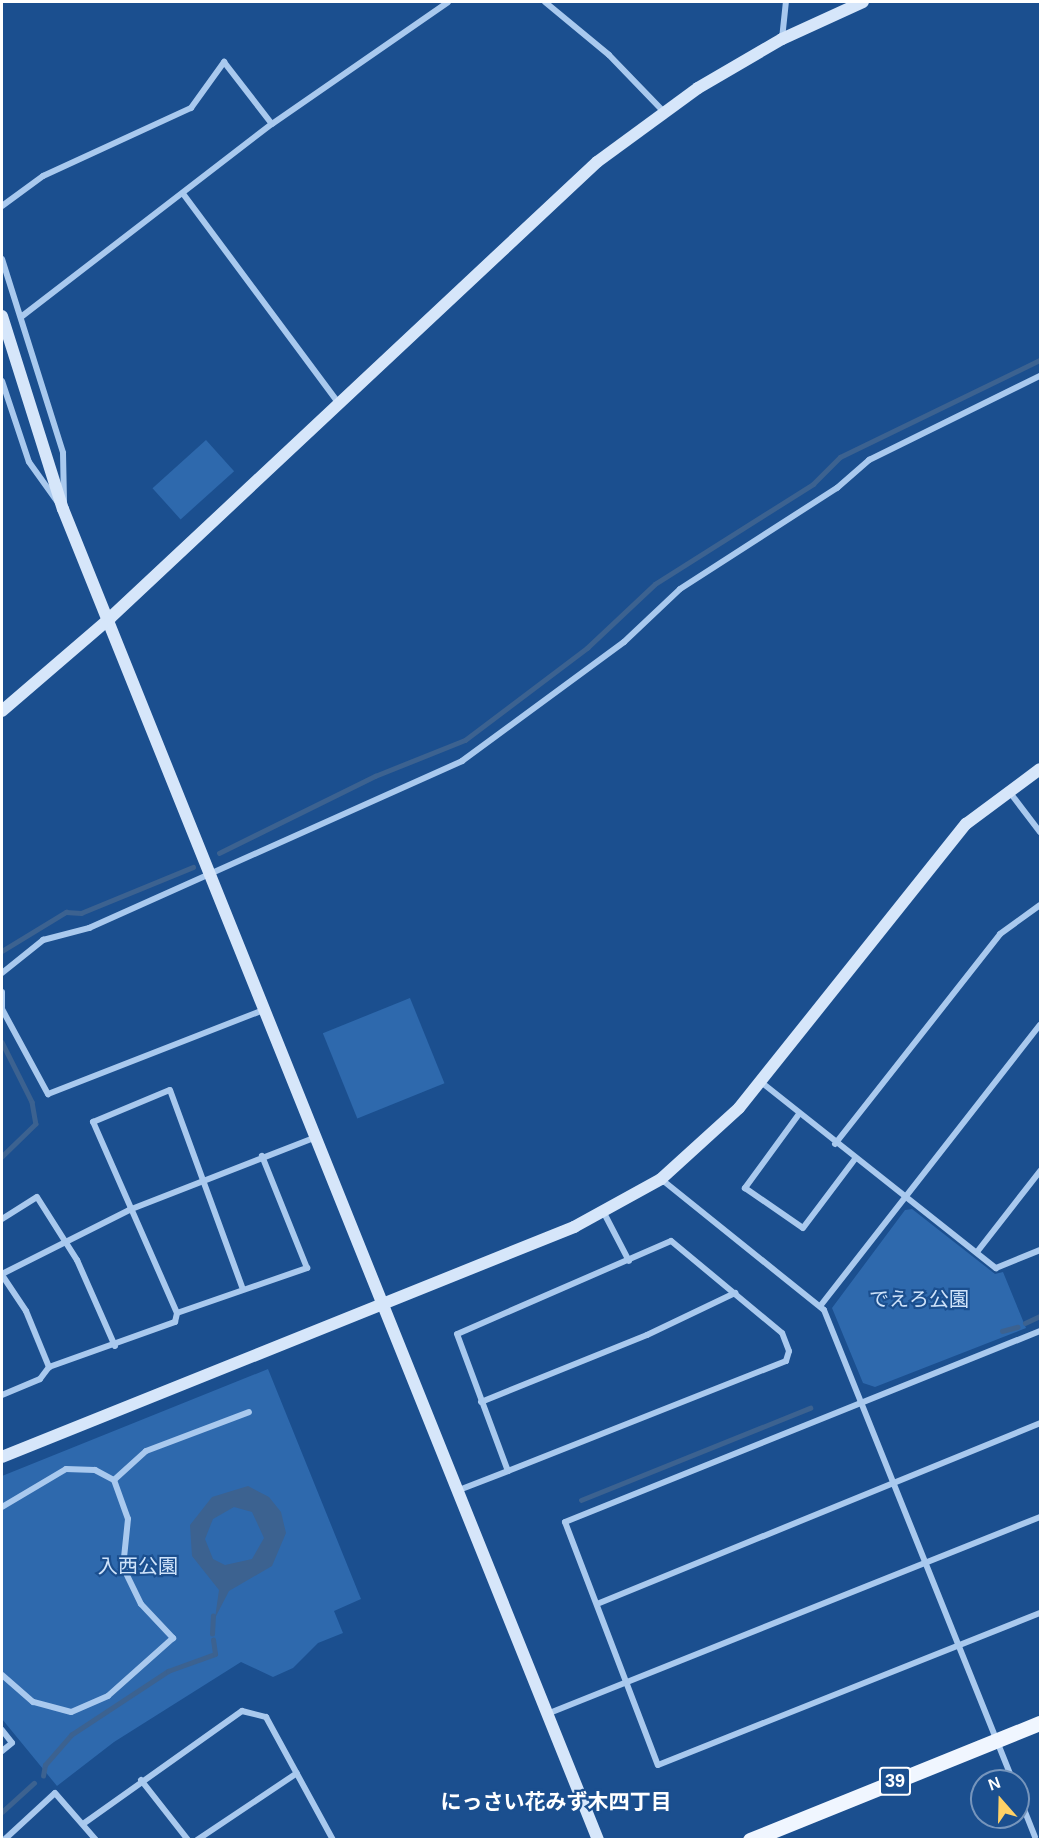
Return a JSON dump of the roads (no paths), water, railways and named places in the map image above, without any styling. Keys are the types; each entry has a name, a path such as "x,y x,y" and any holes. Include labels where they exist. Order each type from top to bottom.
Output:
{"main road":[{"name":"39","path":"750,1839 1041,1723"}],"street":[{"path":"21,316 184,195 272,124 448,2"},
{"path":"548,2 663,111"},
{"path":"782,39 786,2"},
{"path":"2,711 110,618 535,216 663,111 782,39 863,2"},
{"path":"2,206 43,176 191,108 224,62 272,124"},
{"path":"184,195 338,402"},
{"path":"2,259 63,453 63,509"},
{"path":"2,316 63,509 110,618 319,1136 598,1839"},
{"path":"2,973 44,940 89,928 212,873 390,788 423,780 462,760 624,642 680,589 837,488 869,460 1041,376"},
{"path":"2,381 3,392 29,462 42,487 63,509"},
{"path":"2,1457 386,1304 604,1213 661,1179 718,1131 761,1082 966,824 1007,790 1041,769"},
{"path":"1007,790 1041,832"},
{"path":"835,1144 1000,934 1041,905"},
{"path":"2,992 2,1008 48,1094 267,1008"},
{"path":"821,1305 1041,1025"},
{"path":"761,1082 835,1144 906,1196 996,1268 1041,1250"},
{"path":"2,1395 40,1379 49,1367 116,1346 175,1322 177,1313 129,1210 93,1122 170,1090 199,1181 242,1287"},
{"path":"799,1114 745,1188 803,1228 855,1159"},
{"path":"49,1367 26,1311 2,1275 63,1240 129,1210 262,1156 319,1136"},
{"path":"177,1313 242,1287 251,1290 307,1268 262,1156"},
{"path":"977,1252 1041,1171"},
{"path":"661,1179 821,1305 890,1484 1008,1769"},
{"path":"2,1219 37,1197 63,1240 116,1346"},
{"path":"604,1213 629,1261"},
{"path":"459,1490 508,1472 786,1361 789,1351 782,1333 671,1242 457,1334 508,1472"},
{"path":"481,1401 647,1335 735,1293"},
{"path":"1041,1330 565,1522 658,1765 1041,1613"},
{"path":"114,1480 146,1451 249,1412"},
{"path":"597,1604 1041,1423"},
{"path":"2,1507 66,1469 95,1470 114,1480 128,1519 123,1567 141,1604 173,1638 108,1696 71,1712 33,1702 2,1676"},
{"path":"547,1714 628,1684 1041,1517"},
{"path":"83,1824 141,1780 242,1711 266,1717 333,1839"},
{"path":"2,1730 12,1743 2,1751"},
{"path":"196,1839 297,1773"},
{"path":"141,1780 188,1839"},
{"path":"4,1839 55,1793 96,1839"},
{"path":"1030,1823 1036,1837"}],"waterway":[{"path":"219,853 375,776 465,740 587,648 655,584 813,484 840,457 1040,360"},
{"path":"2,951 66,912 81,913 193,867"},
{"path":"2,1042 32,1102 36,1124 2,1157"},
{"path":"1025,1323 1040,1316"},
{"path":"1002,1331 1017,1327"},
{"path":"581,1500 810,1408"},
{"path":"212,1634 213,1616"},
{"path":"43,1776 45,1765 71,1735 168,1671 215,1654 213,1640"},
{"path":"2,1812 34,1783"}],"district":[{"name":"にっさい花みず木四丁目","path":"556,1802"}],"park label":[{"name":"でえろ公園","path":"919,1299"},
{"name":"入西公園","path":"138,1566"}]}
